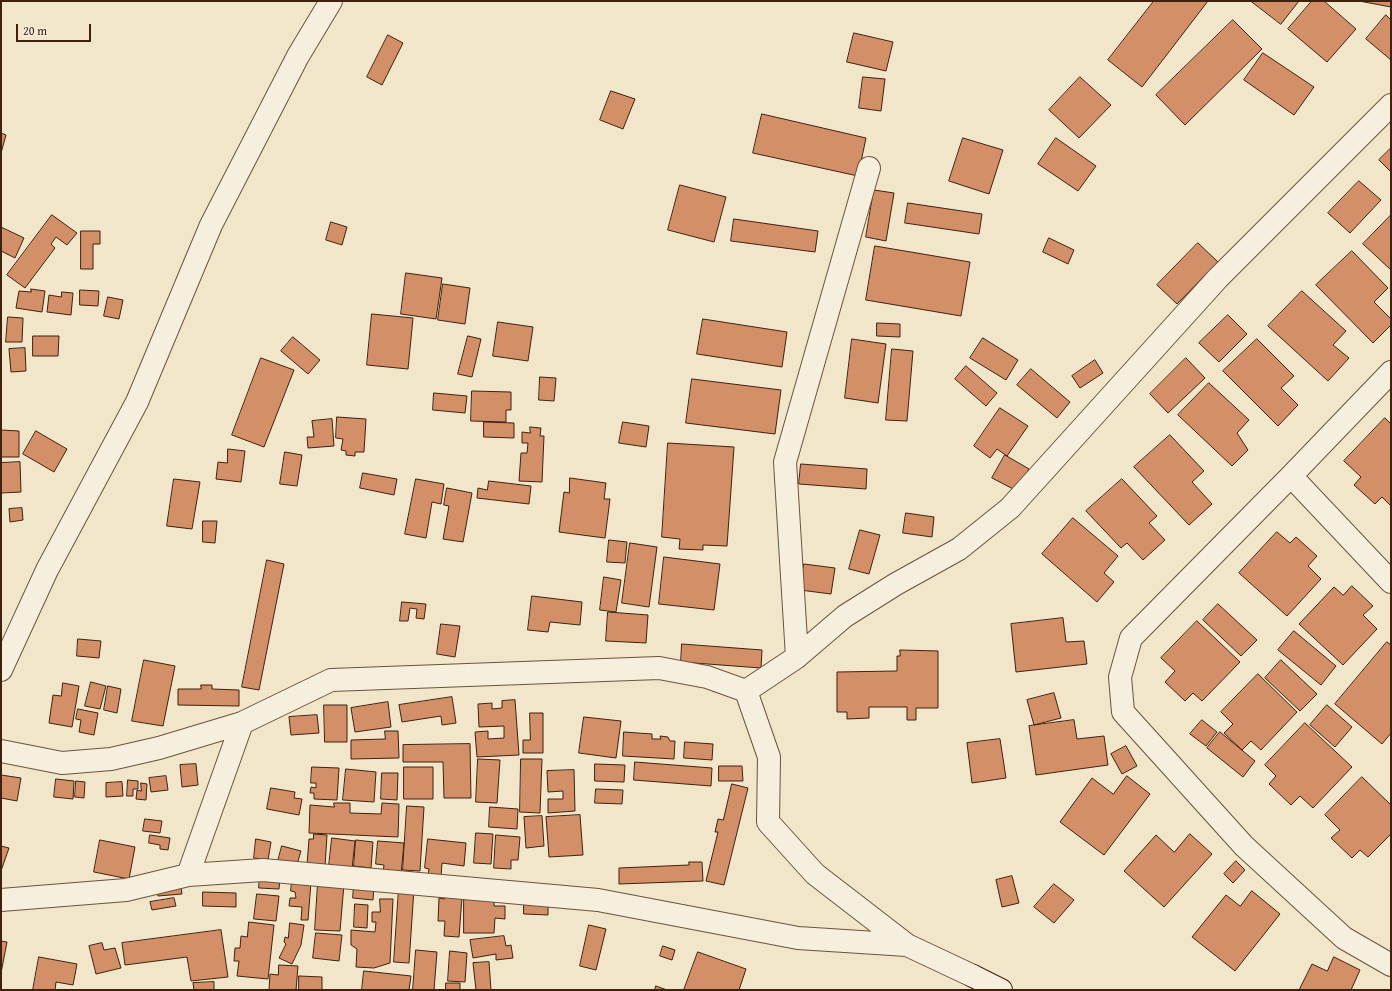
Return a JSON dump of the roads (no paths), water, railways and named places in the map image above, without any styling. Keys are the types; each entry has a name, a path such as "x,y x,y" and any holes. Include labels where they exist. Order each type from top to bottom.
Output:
{"street":[{"path":"1,670 47,570 138,402 211,225 298,56 331,1"},
{"path":"746,691 797,657 845,616 896,584 959,549 1010,508 1218,278 1391,105"},
{"path":"797,657 785,462 869,168"},
{"path":"1391,372 1291,476 1130,638 1120,676 1123,712 1244,846 1344,938 1391,965"},
{"path":"1291,476 1391,582"},
{"path":"1,750 62,763 111,759 159,748 242,722 332,680 659,668 707,677 746,691"},
{"path":"746,691 770,757 768,822 815,874 908,945 1001,990"},
{"path":"188,875 242,722"},
{"path":"1,900 126,890 188,875 263,870 598,900 798,938 908,945"}]}
